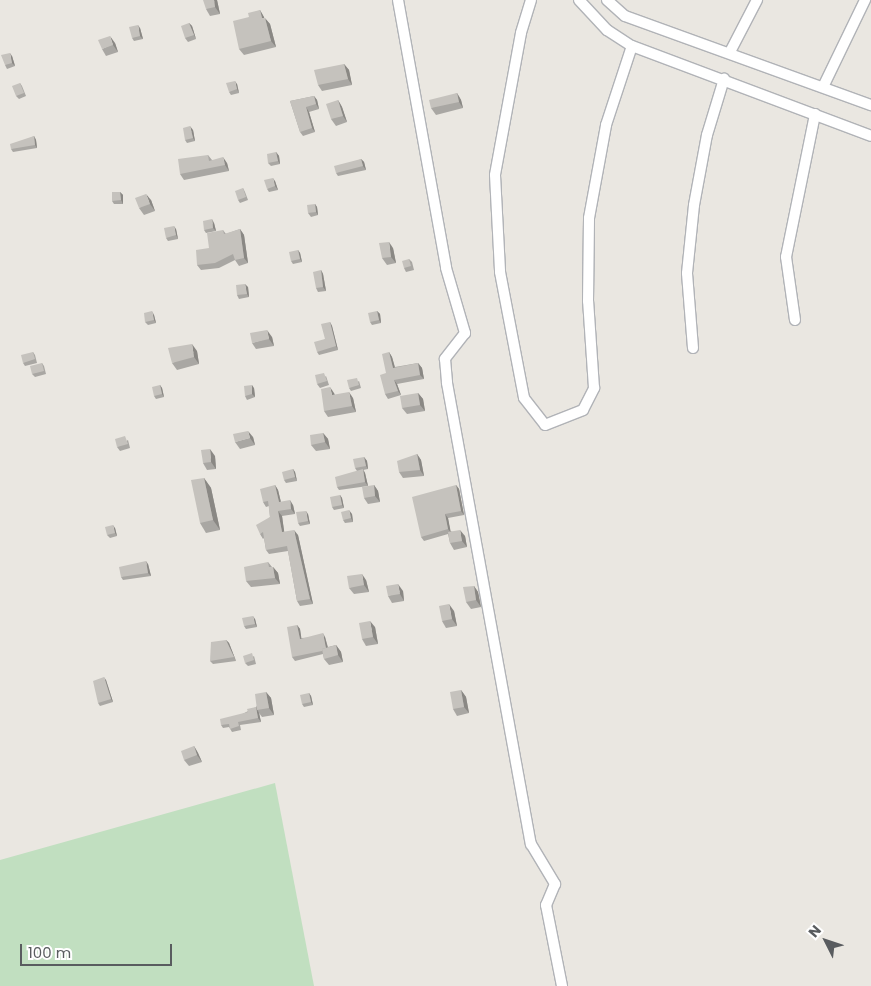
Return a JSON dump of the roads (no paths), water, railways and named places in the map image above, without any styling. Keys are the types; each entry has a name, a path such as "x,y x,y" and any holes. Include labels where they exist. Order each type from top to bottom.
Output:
{"street":[{"path":"398,0 446,268 464,333 445,359 447,383 531,844 555,884 546,905 562,986"},
{"path":"531,0 522,32 494,174 500,272 524,398 545,425 583,410 594,388 588,301 589,218 606,125 632,46"},
{"path":"579,0 607,30 632,46 724,79 871,136"},
{"path":"607,0 625,16 730,52 871,105"},
{"path":"730,52 757,0"},
{"path":"824,87 865,0"},
{"path":"693,348 687,273 694,205 707,135 724,79"},
{"path":"795,320 786,257 814,114"}]}
